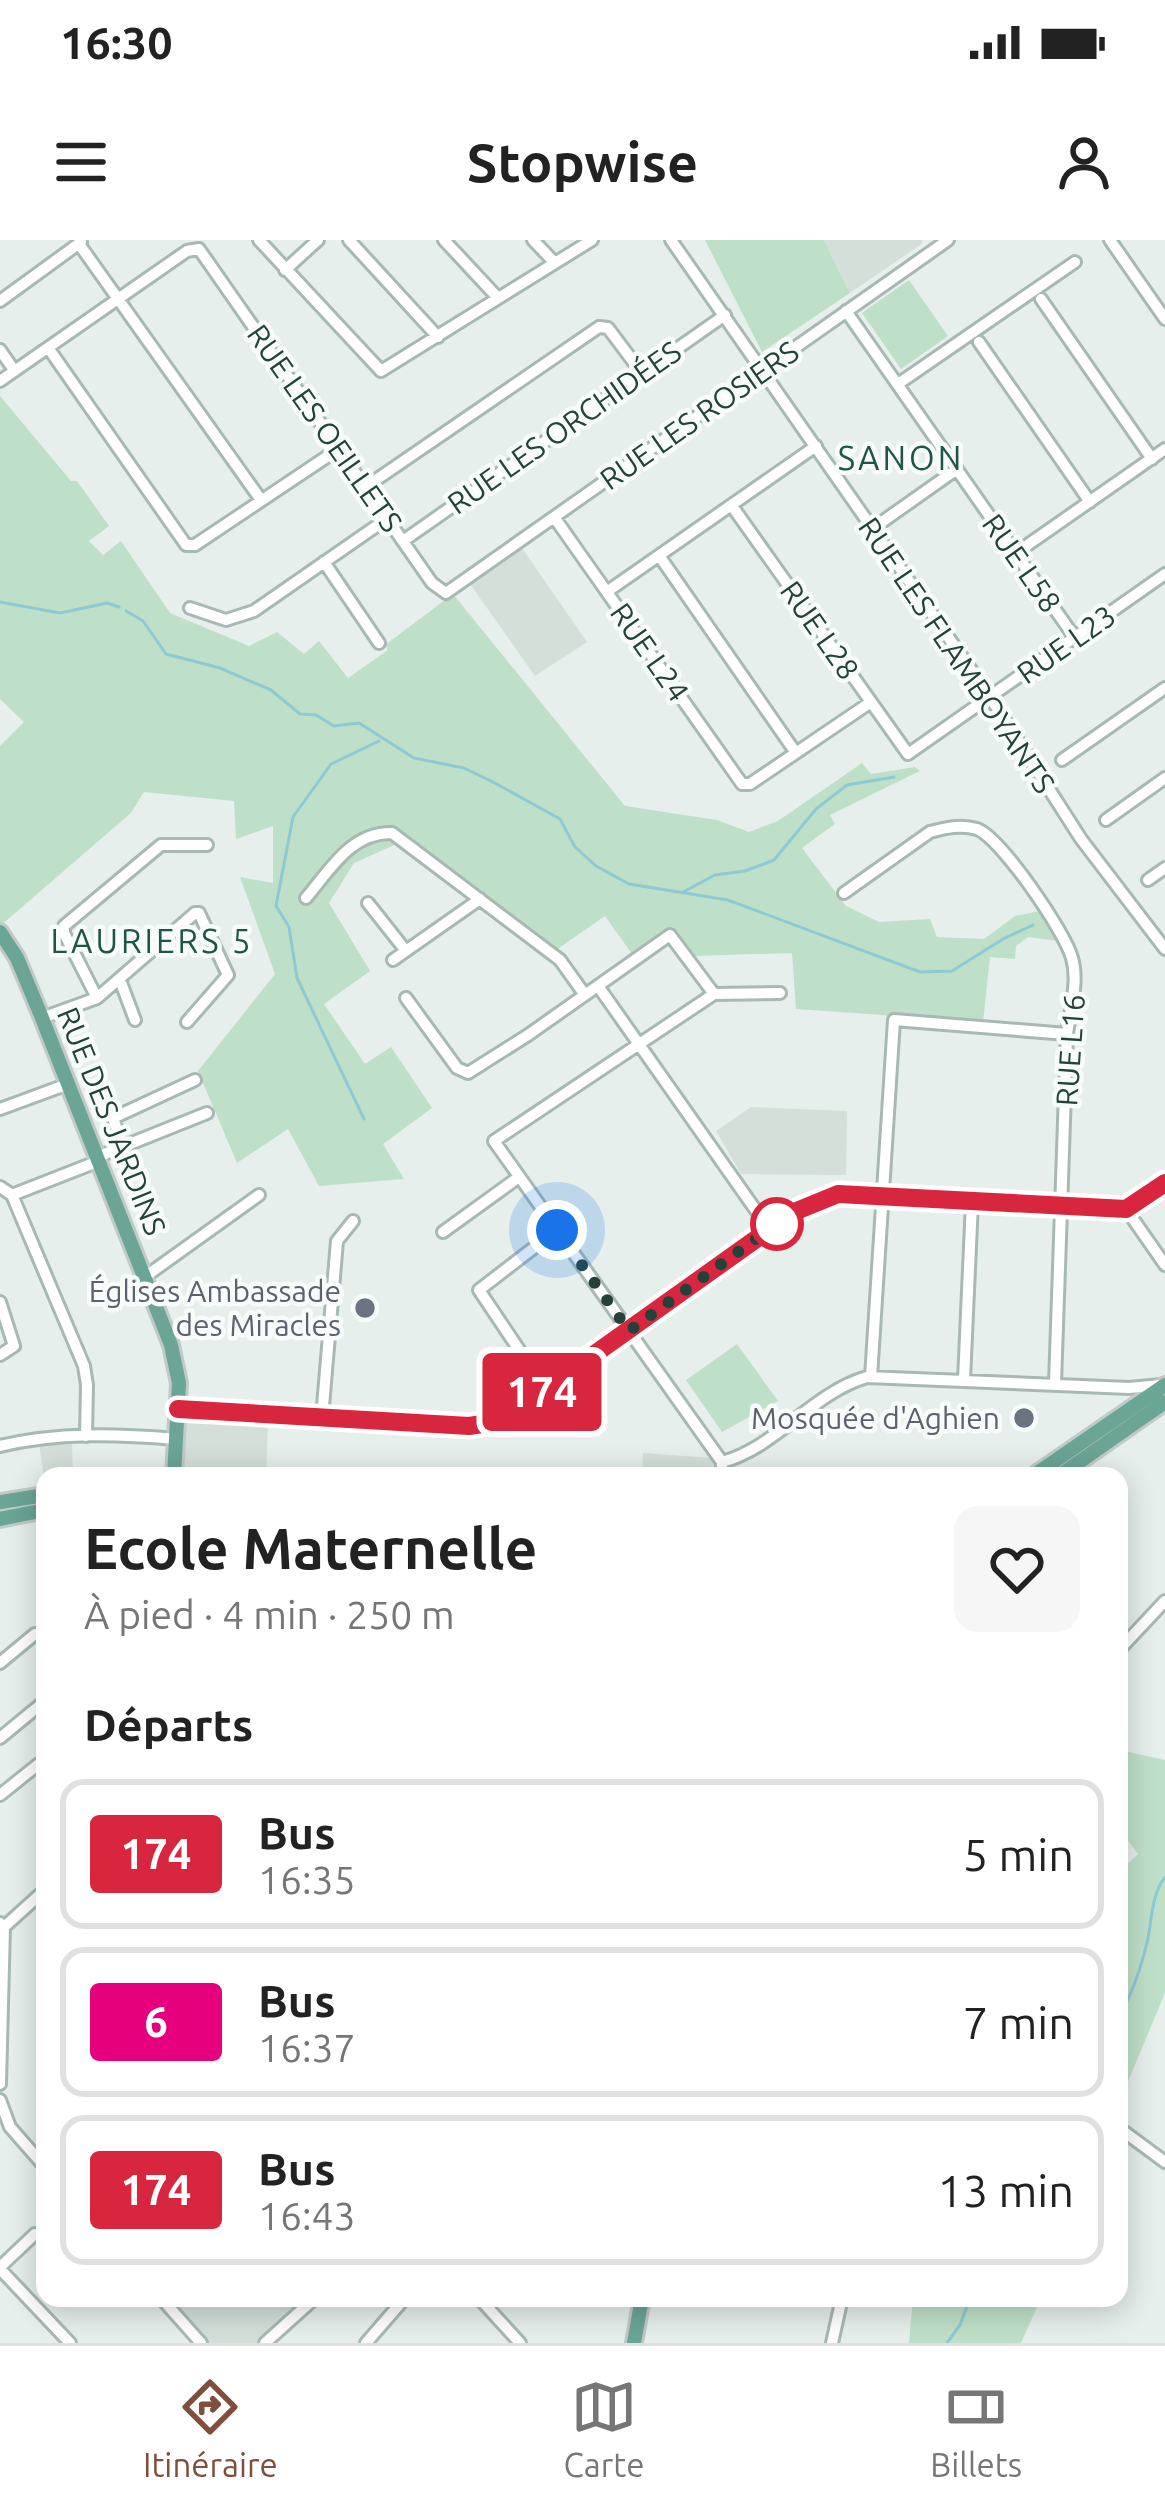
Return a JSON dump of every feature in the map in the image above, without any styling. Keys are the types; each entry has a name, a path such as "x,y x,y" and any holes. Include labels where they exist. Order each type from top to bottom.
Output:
{"main road":[{"name":"RUE DES JARDINS","path":"0,932 43,1018 146,1276 176,1365 174,1467"},
{"path":"1046,1467 1165,1385"},
{"path":"1072,1467 1165,1402"},
{"path":"0,1502 36,1496"},
{"path":"0,1519 36,1512"},
{"path":"634,2343 640,2307"}],"street":[{"path":"259,240 377,369 385,370 592,240"},
{"path":"285,270 318,240"},
{"path":"349,240 439,337"},
{"path":"444,240 498,298"},
{"path":"533,240 555,263"},
{"name":"RUE LES FLAMBOYANTS","path":"671,240 990,697 1081,839 1165,949"},
{"name":"RUE LES ROSIERS","path":"451,591 846,311 932,244 947,240"},
{"path":"1110,240 1165,319"},
{"path":"0,301 73,244 261,500"},
{"name":"RUE LES OEILLETS","path":"117,298 190,248 203,254 437,590 451,591"},
{"path":"898,384 1075,262"},
{"path":"0,381 117,298"},
{"path":"1041,299 1148,453"},
{"name":"RUE L58","path":"846,311 1075,638"},
{"name":"RUE LES ORCHIDÉES","path":"403,541 725,314"},
{"path":"367,486 599,327 608,328 641,372"},
{"path":"979,342 1087,498"},
{"path":"49,349 186,545 193,546 340,448"},
{"path":"0,350 14,370"},
{"path":"608,592 816,446"},
{"path":"1016,553 1148,453 1165,449"},
{"path":"872,530 957,470"},
{"name":"RUE L28","path":"732,506 908,754"},
{"name":"RUE L24","path":"554,517 746,785 796,753"},
{"path":"190,608 229,620 254,611 388,518"},
{"path":"660,557 796,753 871,702"},
{"path":"324,562 380,643"},
{"name":"RUE L23","path":"908,754 1165,574"},
{"path":"1062,760 1165,688"},
{"path":"1106,820 1165,778"},
{"name":"RUE L16","path":"844,892 930,832 962,826 988,836 1061,935 1072,959 1075,977 1067,1034 1055,1384"},
{"path":"306,898 356,841 392,833 560,960 585,995"},
{"path":"97,998 64,926 160,844 208,845"},
{"path":"1148,880 1165,868"},
{"path":"393,960 480,899"},
{"path":"368,903 406,951"},
{"path":"43,1018 97,998 200,913 228,975 187,1022"},
{"path":"406,998 457,1068 468,1073 670,934 714,994"},
{"path":"120,980 135,1020"},
{"path":"598,986 769,1229"},
{"path":"722,1467 494,1141 714,994 780,993"},
{"path":"869,1376 885,1197 893,1020 1067,1034"},
{"path":"123,1147 113,1118 195,1080"},
{"path":"0,1109 68,1084"},
{"path":"12,1195 207,1113"},
{"path":"443,1232 519,1177"},
{"path":"178,1409 469,1426 509,1415 769,1229 804,1207 838,1194 1126,1209 1165,1183"},
{"path":"0,1187 12,1195 83,1366 88,1385 86,1436"},
{"path":"146,1276 260,1196"},
{"path":"964,1380 972,1202"},
{"path":"1126,1209 1165,1265"},
{"path":"322,1418 337,1241 353,1221"},
{"path":"546,1390 479,1290 557,1230"},
{"path":"0,1302 14,1346 0,1354"},
{"path":"722,1462 744,1455 843,1384 869,1376 1129,1388 1165,1385"},
{"path":"0,1446 86,1436 176,1439"},
{"path":"1128,1640 1165,1601"},
{"path":"0,1663 35,1634"},
{"path":"0,1738 36,1708"},
{"path":"0,1795 36,1766"},
{"path":"0,2084 2,1925 36,1897"},
{"path":"1,2109 36,2155"},
{"path":"1128,2135 1165,2162"},
{"path":"35,2234 0,2268 65,2341"},
{"path":"177,2307 201,2343"},
{"path":"266,2343 305,2307"},
{"path":"366,2343 398,2307"},
{"path":"487,2307 520,2343"},
{"path":"832,2343 840,2307"}],"shaded area":[{"path":"824,240 921,240 923,243 850,293"},
{"path":"522,548 587,642 535,676 470,584"},
{"path":"751,1107 847,1111 846,1175 741,1174 716,1131"},
{"path":"183,1420 268,1423 266,1467 182,1467"},
{"path":"72,1442 73,1467 42,1467 39,1443"},
{"path":"643,1453 713,1458 712,1467 642,1467"},
{"path":"297,2307 258,2343 209,2343 179,2309"}],"green space":[{"path":"705,240 824,240 850,293 762,352"},
{"path":"909,280 948,336 901,369 862,313"},
{"path":"0,396 71,481 77,481 109,526 89,541 103,555 121,541 170,613 249,646 277,632 304,654 319,641 348,678 453,594 625,806 717,820 749,832 778,821 862,763 871,774 915,767 920,771 830,815 835,824 802,848 846,906 879,922 930,919 937,937 984,939 1015,916 1040,911 1058,941 1028,937 1016,946 1015,959 990,957 983,1022 796,1009 792,953 694,956 673,927 632,954 605,916 549,955 399,843 354,863 329,903 370,971 324,1004 365,1064 391,1047 432,1108 383,1144 404,1179 319,1186 288,1129 237,1163 198,1071 275,974 240,877 273,883 273,826 236,839 234,801 144,792 131,813 0,926 0,746 24,722 0,699"},
{"path":"737,1344 778,1401 722,1432 686,1380"},
{"path":"1128,1752 1165,1760 1165,1993 1128,2081 1128,1863 1138,1854 1128,1841"},
{"path":"912,2307 1037,2307 1021,2343 909,2343"}],"waterway":[{"path":"0,602 60,613 107,603 119,607"},
{"path":"126,611 143,621 166,654 220,668 271,690 300,714 316,715 334,726 359,723 414,758 464,768 493,782 560,819 575,847 596,866 629,884 728,900 920,972 952,971 1033,925"},
{"path":"364,1119 297,978 289,927 276,906 293,817 331,764 379,741"},
{"path":"683,892 715,875 774,860 816,809 847,785 894,777"},
{"path":"1128,1999 1147,1943 1154,1900 1165,1877"},
{"path":"947,2343 967,2307"}],"bus line":[{"name":"174","path":"178,1409 262,1417 489,1423 509,1415 769,1229 815,1202 838,1194 1126,1209 1165,1183"}],"place":[{"name":"Églises Ambassade des Miracles","path":"365,1308"},
{"name":"Mosquée d'Aghien","path":"1024,1418"}],"district":[{"name":"SANON","path":"901,457"},
{"name":"LAURIERS 5","path":"152,940"}],"route":[{"path":"557,1230 629,1331 782,1220 777,1224"}]}
